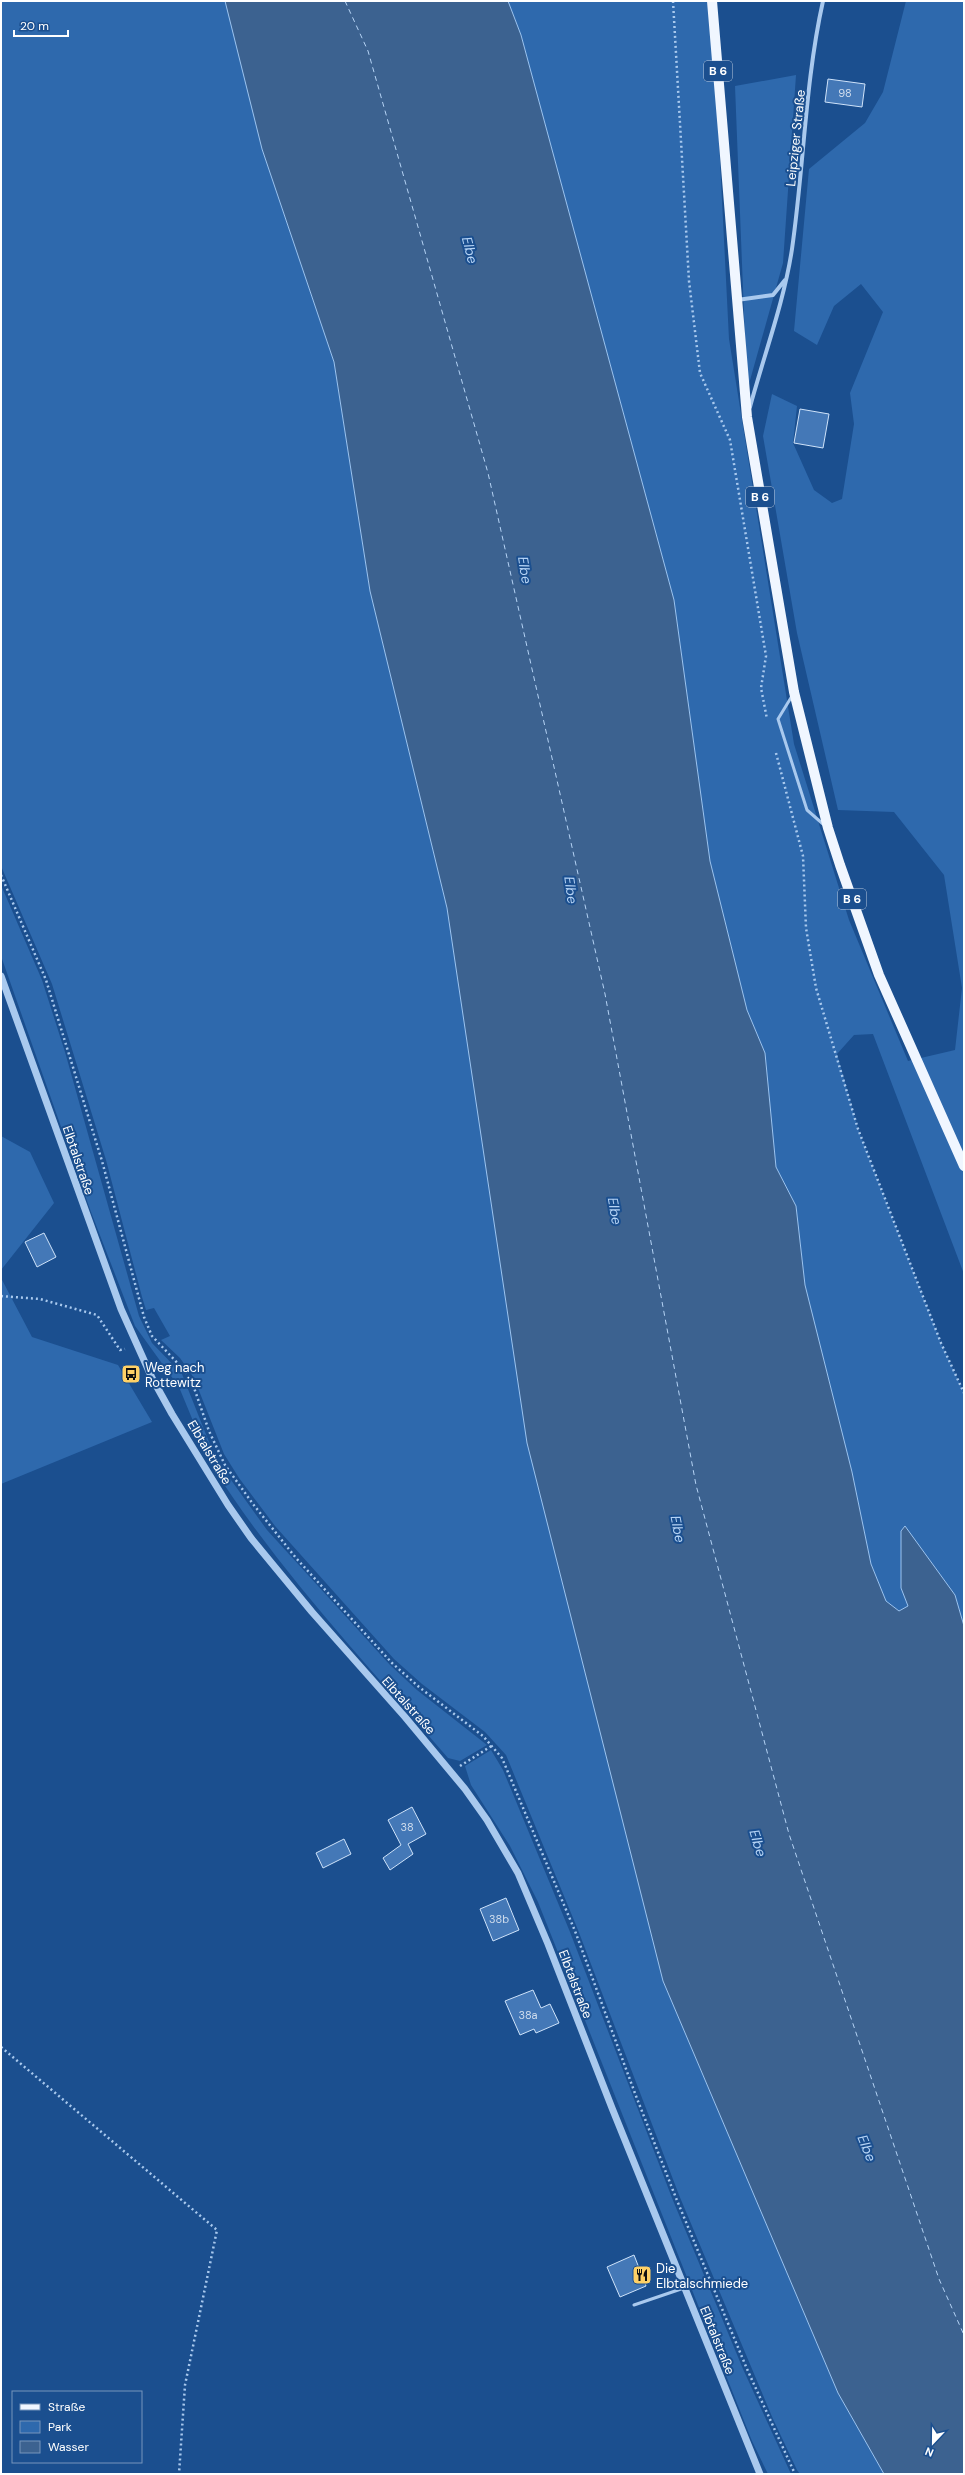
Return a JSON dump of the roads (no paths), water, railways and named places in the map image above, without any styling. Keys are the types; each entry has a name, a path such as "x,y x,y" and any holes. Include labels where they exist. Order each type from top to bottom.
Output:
{"main road":[{"name":"B 6","path":"712,1 747,417 794,692 828,828 880,975 964,1166"}],"street":[{"name":"Leipziger Straße","path":"747,417 786,278 792,249 808,105 823,1"},
{"name":"Leipziger Straße","path":"736,300 773,295 786,278"},
{"name":"Elbtalstraße","path":"1,976 88,1222 138,1347 172,1414 228,1505 251,1538 312,1612 452,1772 503,1847 531,1902 684,2288 760,2474"}],"lane":[{"path":"794,692 778,720 807,810 828,828"},
{"path":"634,2305 684,2288"}],"water":[{"name":"Elbe","path":"225,1 508,1 521,35 674,600 710,861 747,1010 765,1053 776,1167 796,1206 805,1285 852,1472 871,1564 886,1601 899,1611 908,1606 901,1588 901,1531 905,1526 955,1595 964,1626 964,2474 884,2474 838,2393 663,1981 527,1443 447,908 370,591 334,362 262,149"}],"place":[{"name":"Weg nach Rottewitz","path":"131,1374"},
{"name":"Die Elbtalschmiede","path":"642,2275"}]}
